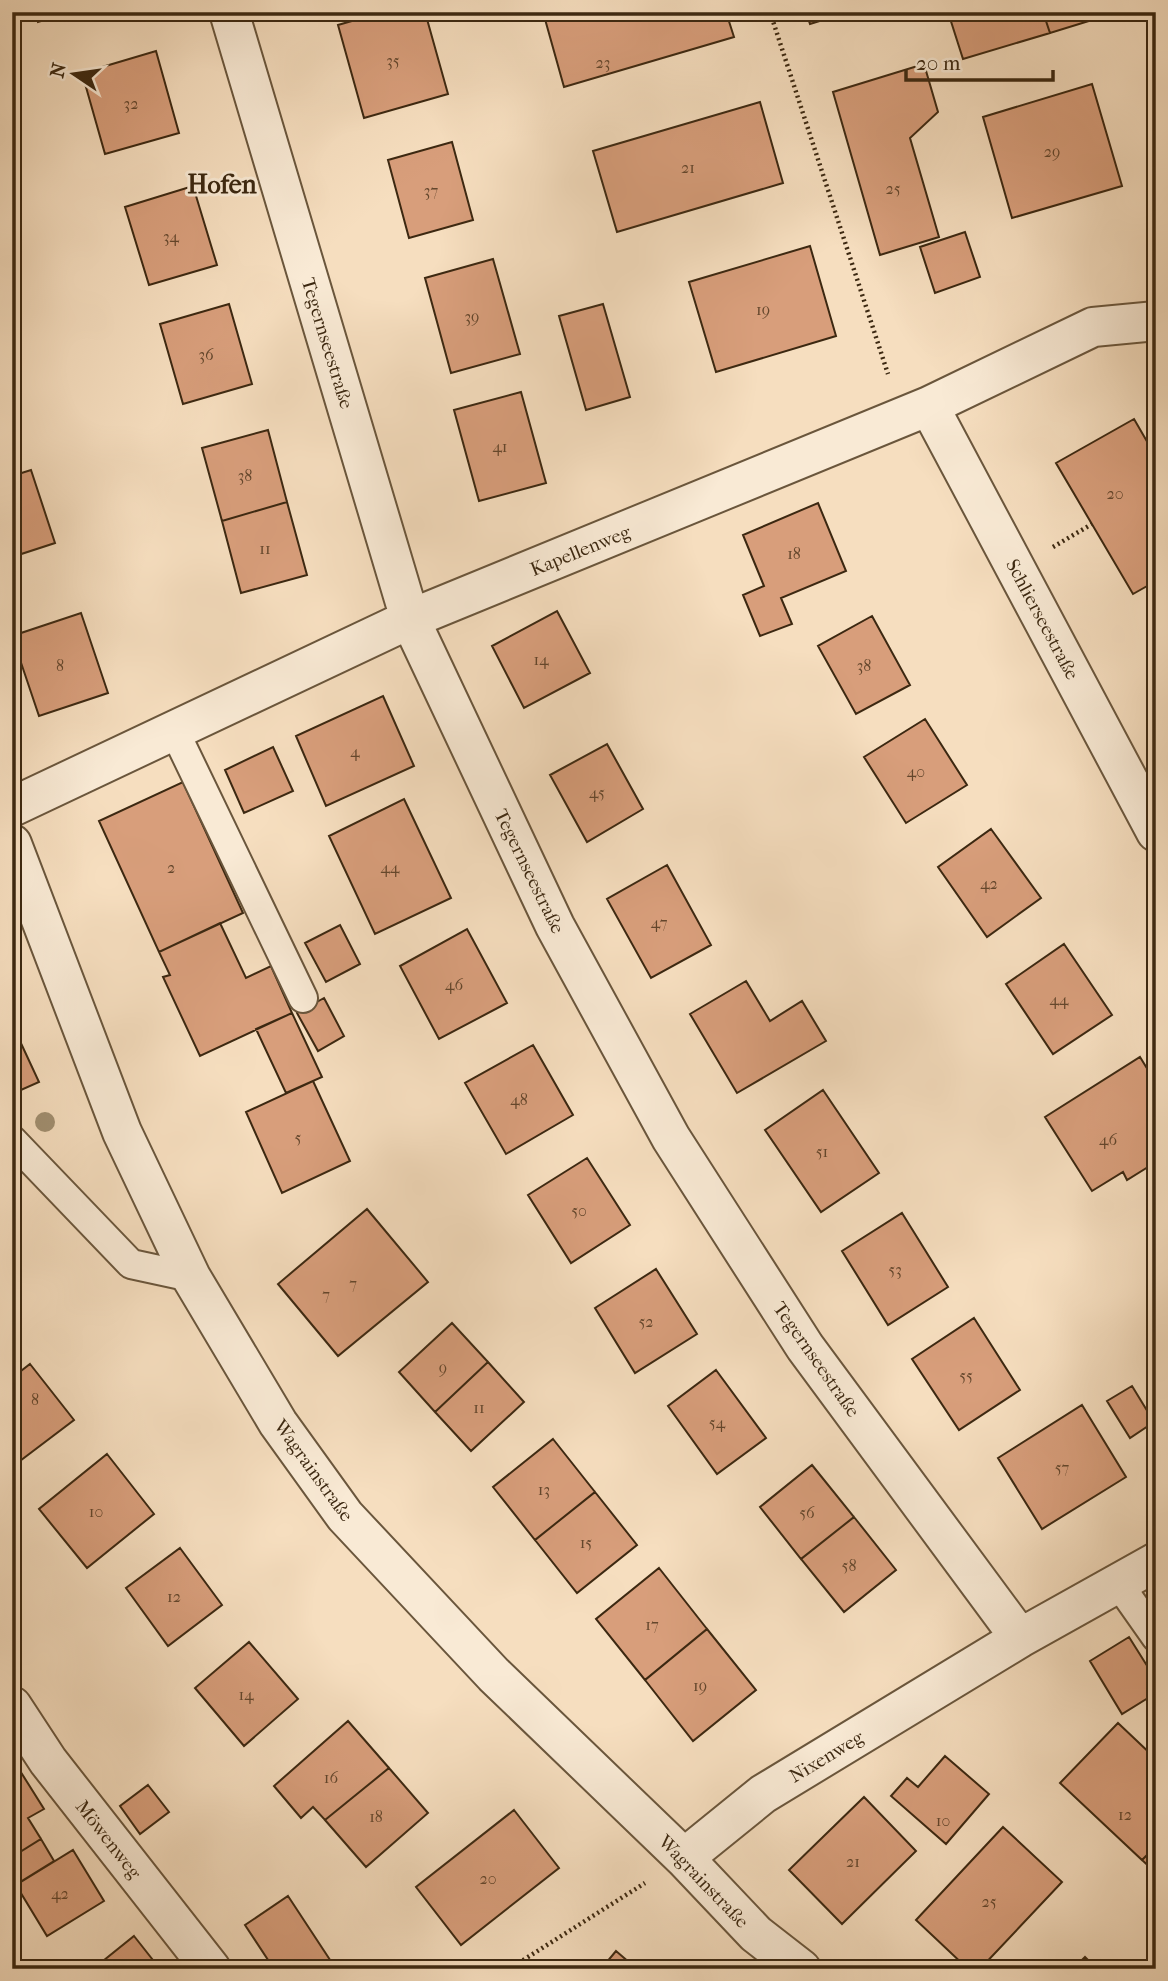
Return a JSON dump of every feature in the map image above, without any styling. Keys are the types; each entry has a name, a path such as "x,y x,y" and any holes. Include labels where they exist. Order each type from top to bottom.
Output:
{"street":[{"name":"Tegernseestraße","path":"229,12 411,619 555,926 671,1138 805,1347 1020,1637"},
{"name":"Kapellenweg","path":"12,807 411,619 917,411 1093,327 1156,321"},
{"name":"Schlierseestraße","path":"917,411 1156,832"},
{"name":"Wagrainstraße","path":"12,844 122,1132 191,1277 278,1423 345,1516 494,1675 684,1858 756,1934 801,1969"},
{"name":"Nixenweg","path":"684,1858 763,1794 1020,1637 1156,1562"},
{"name":"Möwenweg","path":"12,1706 48,1761 211,1969"}],"lane":[{"path":"174,730 303,998"},
{"path":"12,1140 131,1264 191,1277"},
{"path":"1118,1583 1156,1637"}],"path":[{"path":"770,12 875,336 917,411"},
{"path":"1053,547 1093,524"},
{"path":"509,1969 684,1858"}],"building":[{"path":"36,12 71,12 38,22"},
{"path":"383,12 425,12 448,94 364,118 338,25"},
{"path":"543,12 726,12 734,37 564,87"},
{"path":"806,12 849,12 810,24"},
{"path":"948,12 1043,12 1050,33 963,59"},
{"path":"1043,12 1118,12 1050,33"},
{"path":"156,51 179,133 105,154 82,73"},
{"path":"924,64 938,112 910,138 939,237 880,255 833,92"},
{"path":"1092,84 1122,186 1012,218 983,117"},
{"path":"760,102 783,183 617,232 593,151"},
{"path":"452,142 473,220 409,238 388,160"},
{"path":"193,186 217,265 149,285 125,207"},
{"path":"965,232 980,277 935,293 920,247"},
{"path":"810,246 836,336 716,372 689,282"},
{"path":"493,259 520,354 451,373 425,278"},
{"path":"229,304 252,384 183,404 160,324"},
{"path":"603,304 630,397 586,410 559,316"},
{"path":"521,392 546,483 479,501 454,410"},
{"path":"1134,419 1156,457 1156,581 1133,594 1056,463"},
{"path":"268,430 287,502 222,521 202,448"},
{"path":"31,470 55,543 12,557 12,476"},
{"path":"287,502 307,575 241,593 222,521"},
{"path":"818,503 846,571 781,598 792,624 760,636 743,595 764,586 743,535"},
{"path":"557,611 590,673 524,708 492,646"},
{"path":"81,613 108,693 39,716 12,636"},
{"path":"872,616 910,685 856,714 818,646"},
{"path":"383,696 414,766 326,806 296,736"},
{"path":"925,719 967,785 906,823 864,757"},
{"path":"607,744 643,809 587,842 550,775"},
{"path":"273,747 293,791 244,813 225,770"},
{"path":"183,782 243,913 159,952 99,821"},
{"path":"404,799 451,898 375,934 329,836"},
{"path":"991,829 1041,898 987,937 938,867"},
{"path":"667,865 711,945 651,978 607,899"},
{"path":"220,923 246,978 271,966 292,1013 200,1056 163,977 170,975 159,952"},
{"path":"340,925 360,964 326,982 305,943"},
{"path":"467,929 507,1003 439,1039 400,966"},
{"path":"1064,944 1112,1015 1053,1054 1006,984"},
{"path":"746,981 770,1021 802,1001 826,1041 737,1093 690,1014"},
{"path":"324,998 344,1036 318,1051 297,1013"},
{"path":"292,1013 322,1077 286,1093 256,1029"},
{"path":"19,1039 39,1082 12,1094 12,1042"},
{"path":"533,1045 573,1115 506,1154 465,1083"},
{"path":"1140,1057 1156,1083 1156,1162 1127,1180 1123,1172 1092,1191 1045,1117"},
{"path":"313,1081 350,1161 282,1193 246,1112"},
{"path":"823,1090 879,1173 821,1212 765,1130"},
{"path":"587,1158 630,1225 571,1263 528,1195"},
{"path":"367,1209 428,1282 338,1356 278,1284"},
{"path":"902,1213 948,1287 888,1325 842,1251"},
{"path":"656,1269 697,1334 635,1373 595,1308"},
{"path":"974,1318 1020,1390 959,1430 912,1359"},
{"path":"452,1323 488,1362 435,1412 399,1372"},
{"path":"488,1362 524,1402 471,1451 435,1412"},
{"path":"30,1364 74,1420 12,1467 12,1378"},
{"path":"716,1370 766,1438 717,1474 668,1406"},
{"path":"1132,1386 1154,1422 1130,1438 1107,1401"},
{"path":"1082,1405 1126,1477 1042,1529 998,1458"},
{"path":"553,1439 595,1492 535,1540 493,1487"},
{"path":"107,1454 154,1514 87,1568 39,1509"},
{"path":"812,1465 854,1517 801,1559 760,1507"},
{"path":"595,1492 637,1545 577,1593 535,1540"},
{"path":"854,1517 896,1570 844,1612 801,1559"},
{"path":"180,1548 222,1605 168,1646 126,1588"},
{"path":"659,1568 707,1629 645,1680 596,1619"},
{"path":"707,1629 756,1690 693,1741 645,1680"},
{"path":"1129,1637 1156,1680 1156,1693 1122,1714 1090,1661"},
{"path":"249,1642 298,1699 244,1746 195,1688"},
{"path":"348,1721 389,1768 325,1820 313,1807 301,1818 274,1786"},
{"path":"1118,1723 1156,1759 1156,1846 1142,1860 1060,1783"},
{"path":"945,1756 989,1794 946,1844 891,1796 907,1778 918,1787"},
{"path":"12,1758 44,1809 28,1818 41,1839 12,1857"},
{"path":"389,1768 428,1813 366,1867 325,1820"},
{"path":"148,1785 169,1812 140,1834 120,1806"},
{"path":"864,1797 916,1851 842,1924 789,1870"},
{"path":"514,1810 559,1868 461,1945 416,1887"},
{"path":"1003,1827 1062,1882 980,1969 968,1969 916,1920"},
{"path":"41,1839 54,1861 12,1887 12,1857"},
{"path":"1156,1846 1156,1873 1142,1860"},
{"path":"73,1850 104,1901 47,1936 16,1885"},
{"path":"288,1896 336,1969 274,1969 245,1925"},
{"path":"134,1936 160,1969 93,1969"},
{"path":"616,1951 637,1969 601,1969"},
{"path":"1085,1957 1097,1969 1073,1969"}],"district":[{"name":"Hofen","path":"222,184"}]}
